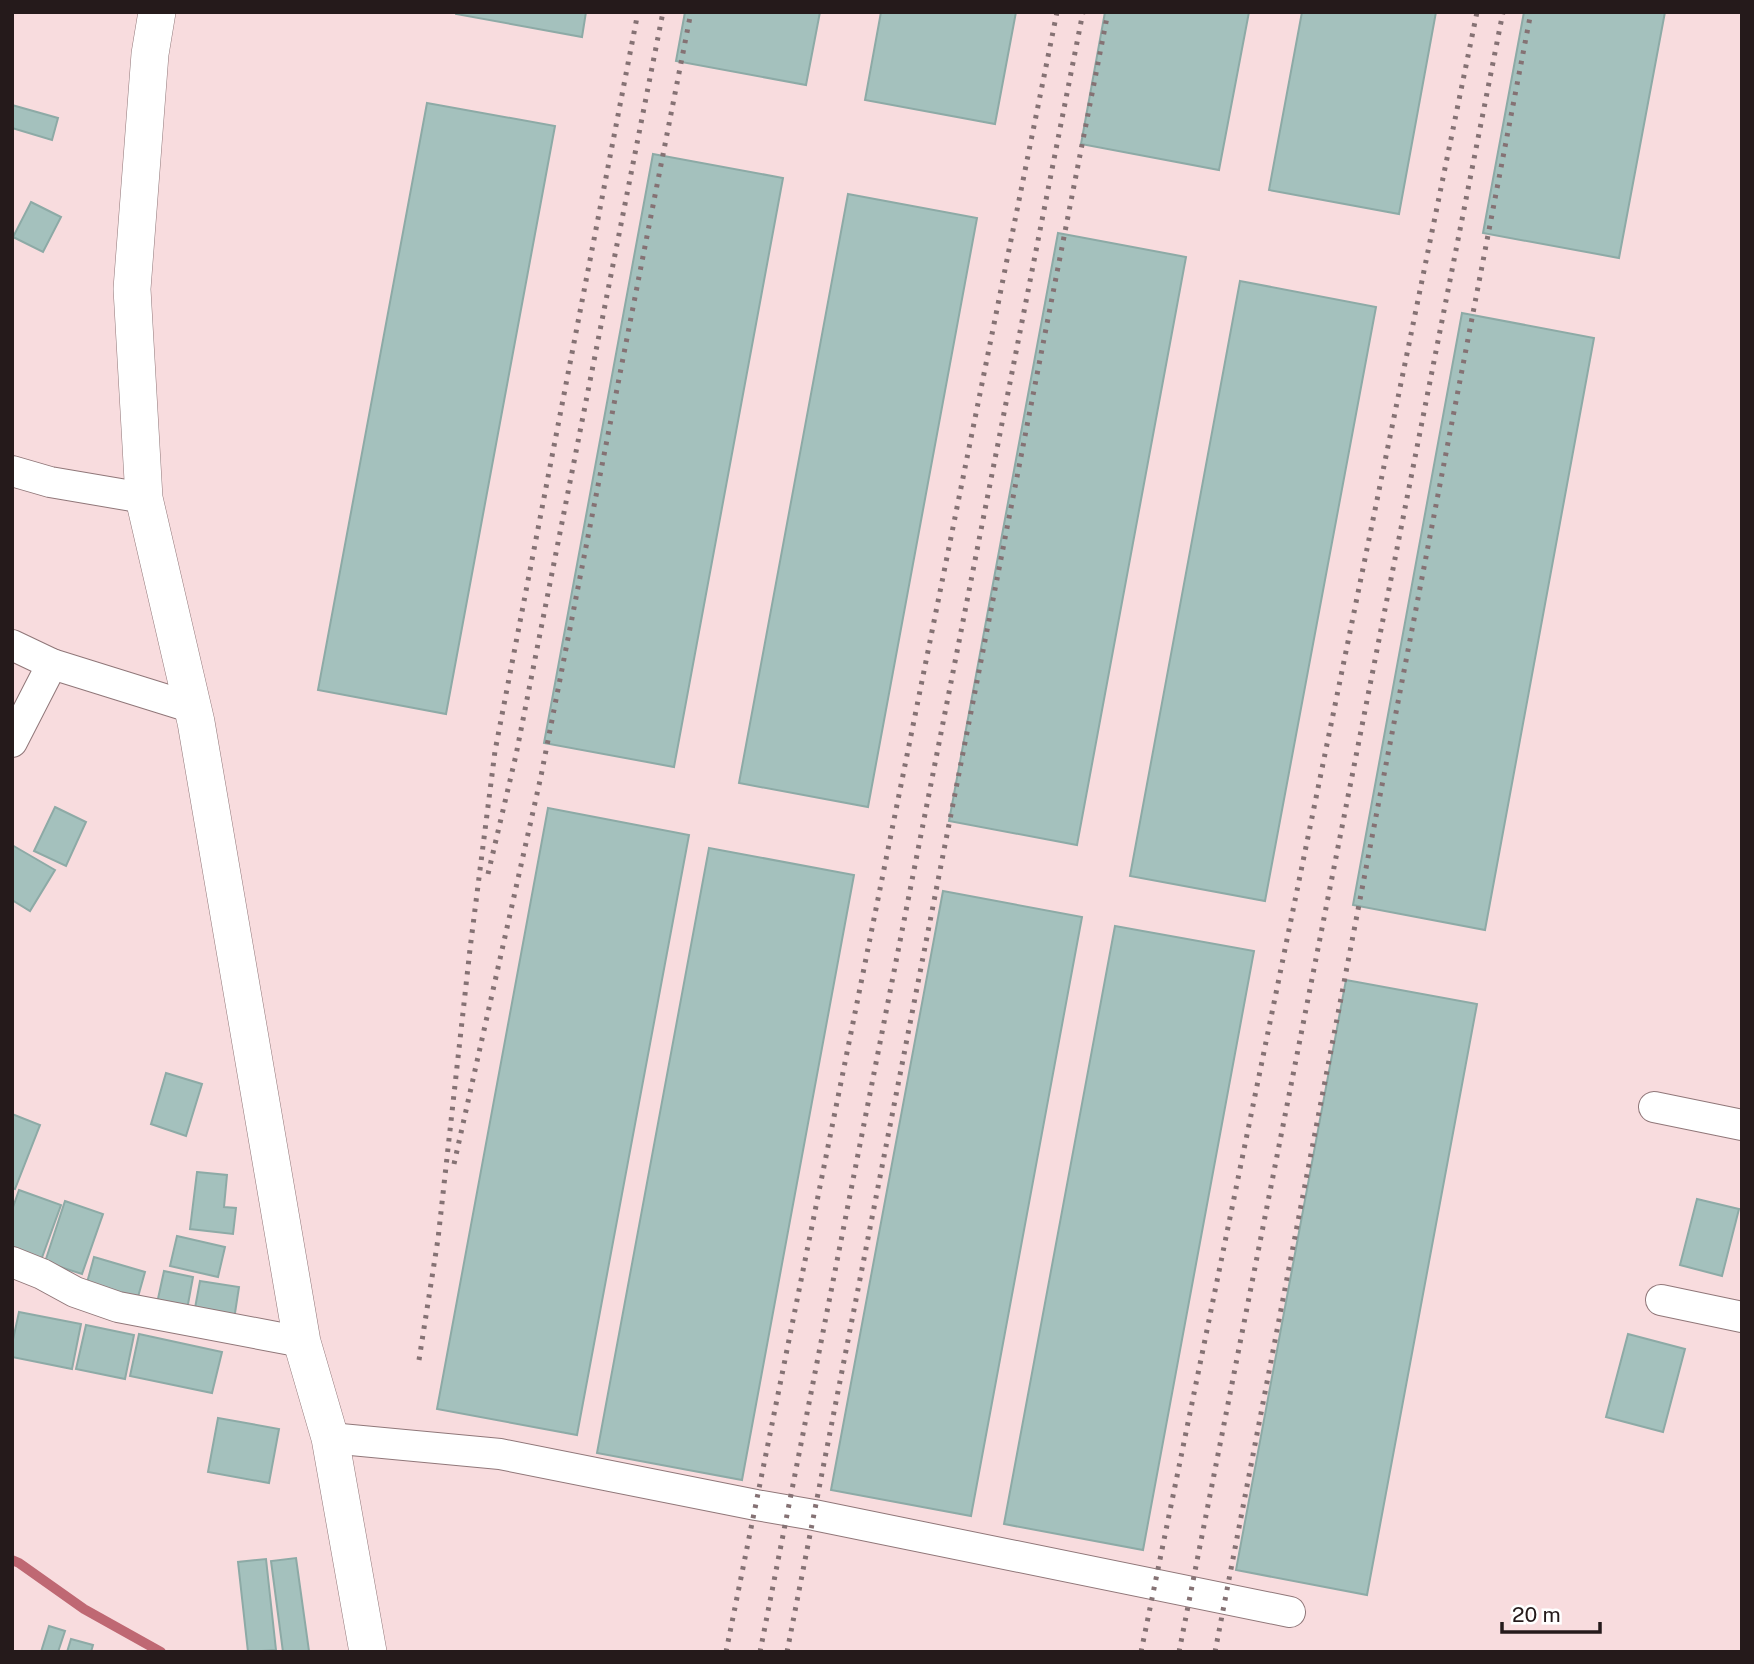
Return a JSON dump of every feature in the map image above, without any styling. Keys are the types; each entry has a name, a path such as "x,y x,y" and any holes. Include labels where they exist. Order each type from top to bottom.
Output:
{"street":[{"path":"157,12 150,54 132,289 144,498 193,708 302,1342 330,1438 368,1652"},
{"path":"12,471 50,482 144,498"},
{"path":"12,645 52,664 193,708"},
{"path":"12,742 52,664"},
{"path":"1654,1107 1742,1125"},
{"path":"12,1262 75,1292 118,1307 302,1342"},
{"path":"1661,1300 1742,1317"},
{"path":"330,1438 500,1454 1290,1612"}],"building":[{"path":"456,12 586,12 582,37"},
{"path":"685,12 820,12 806,85 676,61"},
{"path":"881,12 1016,12 995,124 865,100"},
{"path":"1105,12 1249,12 1219,170 1081,144"},
{"path":"1302,12 1436,12 1399,214 1269,190"},
{"path":"1524,12 1665,12 1619,258 1483,233"},
{"path":"427,103 555,126 446,714 318,690"},
{"path":"12,105 58,118 52,140 12,128"},
{"path":"653,154 783,178 674,767 544,743"},
{"path":"848,194 977,218 868,807 739,783"},
{"path":"31,202 61,217 43,252 13,237"},
{"path":"1058,233 1186,257 1077,845 949,821"},
{"path":"1240,281 1376,307 1265,901 1130,876"},
{"path":"1462,313 1594,338 1485,930 1353,905"},
{"path":"55,807 86,822 66,866 34,851"},
{"path":"548,808 689,835 577,1435 437,1409"},
{"path":"12,845 55,870 30,911 12,900"},
{"path":"709,848 854,875 742,1480 597,1453"},
{"path":"943,891 1082,917 971,1516 831,1490"},
{"path":"1115,926 1254,951 1143,1550 1004,1524"},
{"path":"1346,980 1477,1004 1367,1595 1236,1570"},
{"path":"166,1073 202,1084 186,1136 151,1124"},
{"path":"12,1114 40,1125 15,1189 12,1188"},
{"path":"197,1172 227,1175 224,1207 236,1208 233,1234 190,1229"},
{"path":"19,1190 61,1205 40,1263 12,1253 12,1210"},
{"path":"1697,1199 1739,1209 1722,1276 1680,1265"},
{"path":"65,1201 103,1214 82,1274 45,1262"},
{"path":"177,1236 225,1247 218,1277 170,1266"},
{"path":"94,1257 145,1272 136,1304 85,1290"},
{"path":"164,1271 193,1277 186,1315 156,1308"},
{"path":"200,1281 239,1287 233,1326 193,1319"},
{"path":"19,1312 81,1324 72,1369 12,1357"},
{"path":"86,1325 134,1335 125,1379 76,1369"},
{"path":"139,1334 222,1352 212,1393 130,1376"},
{"path":"1628,1334 1685,1349 1663,1432 1606,1417"},
{"path":"218,1418 279,1429 269,1483 208,1472"},
{"path":"296,1558 309,1651 283,1652 271,1561"},
{"path":"266,1559 276,1650 248,1652 238,1562"},
{"path":"49,1626 65,1631 58,1652 41,1652"},
{"path":"71,1639 93,1645 91,1652 67,1652"}],"waterway":[{"path":"12,1560 84,1609 161,1652"}],"railway":[{"path":"419,1360 438,1239 495,751 638,12"},
{"path":"488,874 516,755 663,12"},
{"path":"454,1164 541,776 691,12"},
{"path":"726,1652 1057,12"},
{"path":"760,1652 1083,12"},
{"path":"787,1652 1108,12"},
{"path":"1141,1652 1477,12"},
{"path":"1179,1652 1503,12"},
{"path":"1215,1652 1531,12"}]}
